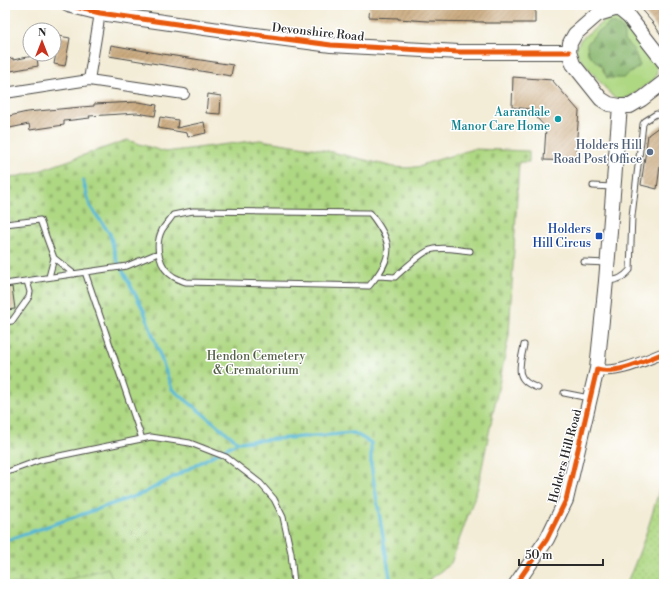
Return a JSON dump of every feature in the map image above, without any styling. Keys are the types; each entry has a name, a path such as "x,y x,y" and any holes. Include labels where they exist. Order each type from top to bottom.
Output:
{"main road":[{"name":"Devonshire Road","path":"68,5 82,7 100,13 332,45 459,52 569,52"},
{"path":"664,62 629,16 618,6 598,10 575,34 570,43 569,52 573,64 601,99 609,104 630,106 642,99 664,82"},
{"name":"Holders Hill Road","path":"516,584 548,539 566,500 597,369 608,263 620,106"}],"street":[{"path":"89,80 100,13"},
{"path":"5,93 89,80 184,94"},
{"path":"597,369 619,369 664,353"}],"lane":[{"path":"606,281 618,280 625,276 630,270 632,216 643,124 656,114 664,115"},
{"path":"593,186 613,187"},
{"path":"193,211 370,213 382,228 388,252 386,262 378,276 369,286 186,282 174,277 164,266 158,253 162,231 173,215 193,211"},
{"path":"5,224 40,220 54,258 74,274"},
{"path":"378,276 395,277 425,253 432,250 442,249 470,251"},
{"path":"5,284 127,266 158,253"},
{"path":"49,277 54,258"},
{"path":"584,262 608,263"},
{"path":"86,272 142,439"},
{"path":"5,322 12,321 29,297 30,292 27,280"},
{"path":"524,345 521,364 522,378 525,382 538,388"},
{"path":"564,393 590,398"},
{"path":"5,473 40,460 152,437 190,443 226,457 260,483 274,499 282,517 291,553 294,584"},
{"path":"5,469 11,470"}],"green space":[{"path":"609,17 618,19 655,63 657,71 655,79 629,97 621,99 613,97 578,56 576,48 581,39"},
{"path":"610,23 616,24 624,30 624,40 634,50 640,66 623,78 607,78 601,66 588,54 587,44 596,33"},
{"name":"Hendon Cemetery & Crematorium","path":"127,140 165,152 260,140 319,149 394,167 407,168 423,166 424,164 473,149 529,151 529,162 519,162 509,335 478,487 451,563 424,584 114,584 108,568 54,584 5,584 5,179 33,173"},
{"path":"664,471 664,584 626,584 648,529"},
{"path":"108,567 114,584 54,584"}],"building":[{"path":"370,5 535,6 535,23 428,21 369,17"},
{"path":"637,5 664,5 664,39 653,23"},
{"path":"62,37 70,38 65,66 54,64 54,62 62,62"},
{"path":"111,45 233,65 231,76 109,56"},
{"path":"13,58 13,60 22,58 22,62 38,62 38,66 5,72 5,60"},
{"name":"Aarandale Manor Care Home","path":"513,77 552,80 579,111 575,161 544,160 546,128 529,109 512,107"},
{"path":"208,94 221,96 220,114 206,113"},
{"path":"138,102 157,105 155,116 137,113 89,116 90,118 64,121 64,125 30,130 29,124 5,129 5,117 27,112 94,106 94,104"},
{"path":"160,117 178,120 177,128 204,122 206,133 188,137 187,133 158,128"},
{"path":"664,123 664,142 657,189 641,185 648,135"},
{"path":"12,287 15,309 5,310 5,288"}],"waterway":[{"path":"83,181 90,206 110,234 116,258 144,311 172,389 238,442"},
{"path":"5,541 144,493 238,442 354,433 371,443 371,465 391,584"}],"cycle path":[{"path":"68,5 100,13 331,45 459,52 569,52"},
{"path":"516,584 547,539 566,500 597,369 613,370 622,368 640,363 664,353"}],"place":[{"name":"Aarandale Manor Care Home","path":"558,119"},
{"name":"Holders Hill Road Post Office","path":"650,152"},
{"name":"Holders Hill Circus","path":"599,236"}]}
